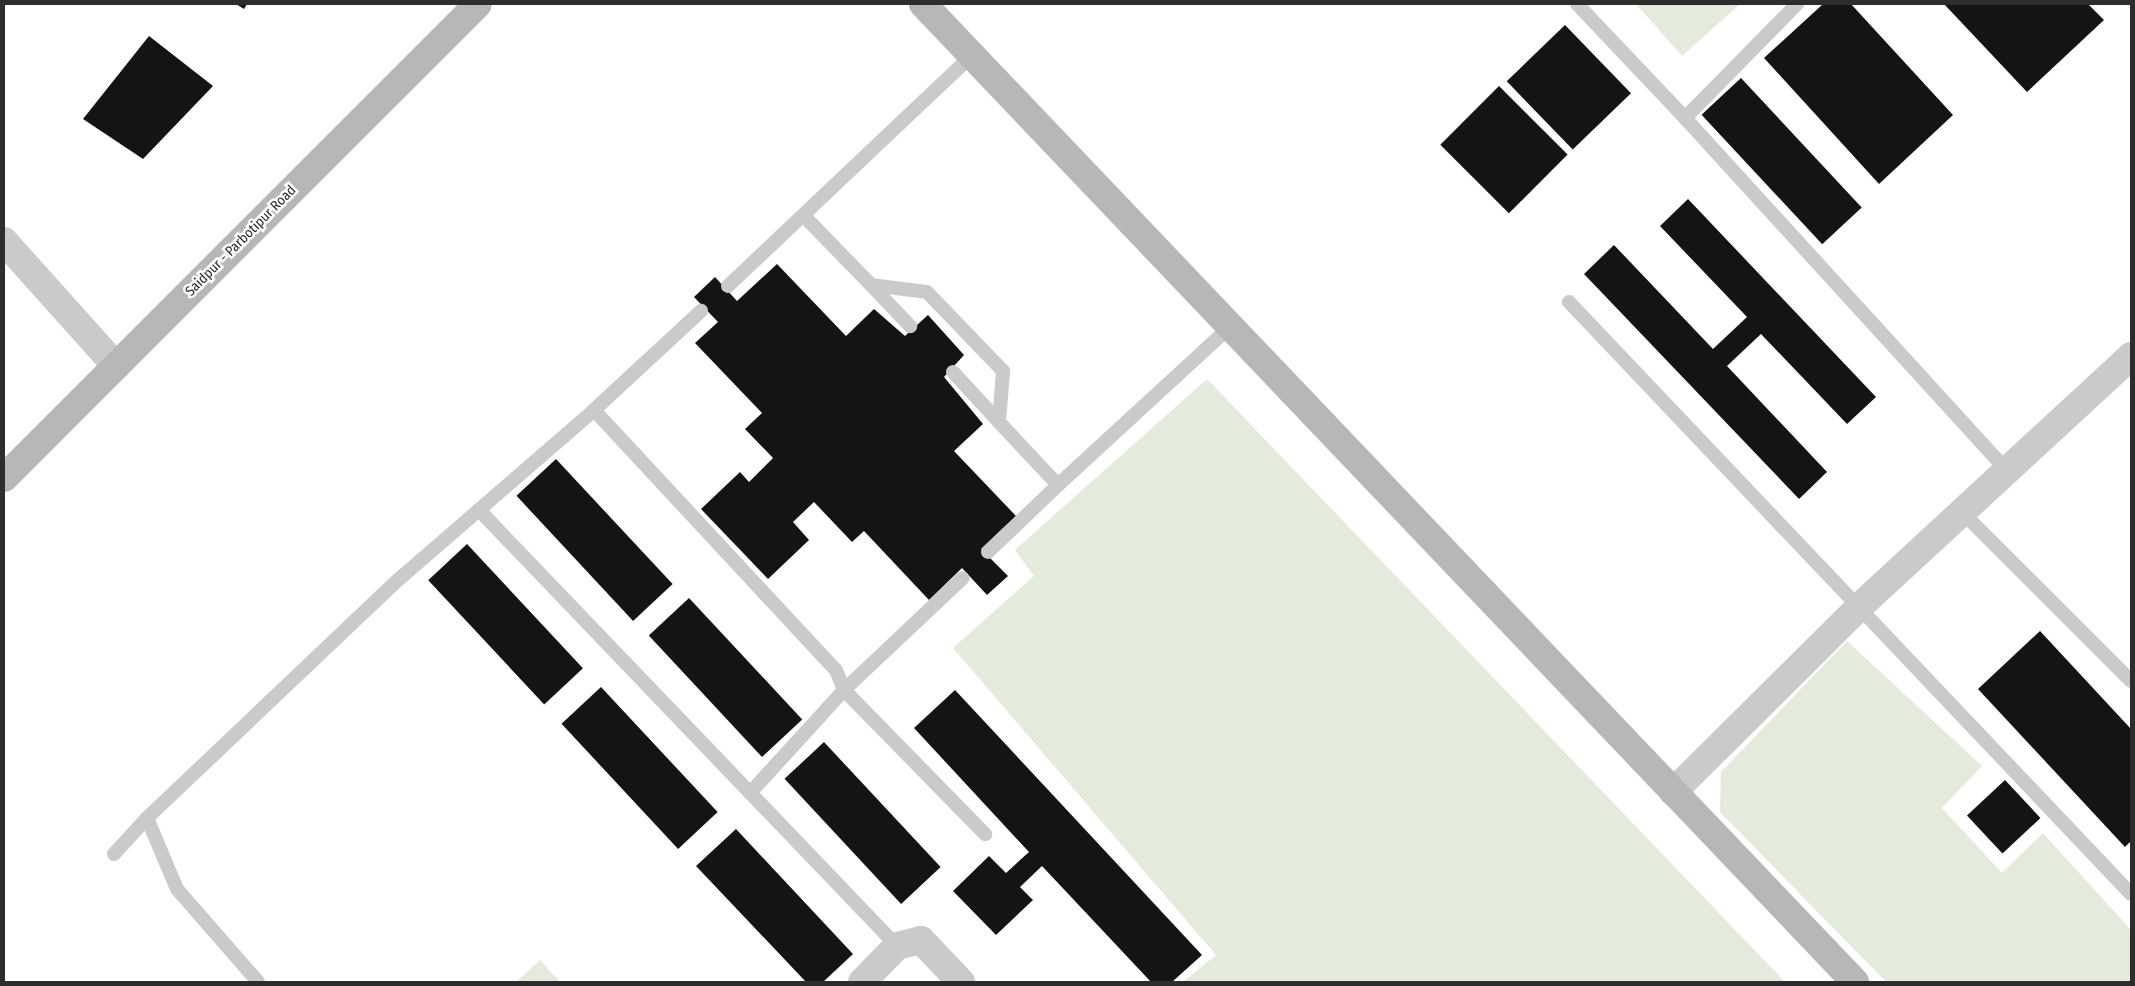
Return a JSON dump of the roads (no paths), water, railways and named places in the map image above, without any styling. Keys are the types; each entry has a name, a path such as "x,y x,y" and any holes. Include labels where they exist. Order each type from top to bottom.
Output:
{"street":[{"name":"Saidpur - Parbotipur Road","path":"4,478 478,4"},
{"path":"923,4 1855,982"},
{"path":"4,242 116,366"},
{"path":"1673,792 1858,608 2131,356"},
{"path":"862,982 897,946 920,940 962,982"}],"lane":[{"path":"1577,4 1685,118 2007,471"},
{"path":"1685,118 1797,4"},
{"path":"728,286 972,55"},
{"path":"804,216 910,326"},
{"path":"871,284 928,292 1003,371 999,422"},
{"path":"1569,302 2131,894"},
{"path":"114,854 147,818 398,580 594,410 701,311"},
{"path":"988,552 1231,326"},
{"path":"953,372 1058,485"},
{"path":"594,410 836,670 844,690 984,834"},
{"path":"479,510 897,946"},
{"path":"1962,512 2131,681"},
{"path":"750,793 844,690 963,578"},
{"path":"147,818 177,889 258,982"}]}
